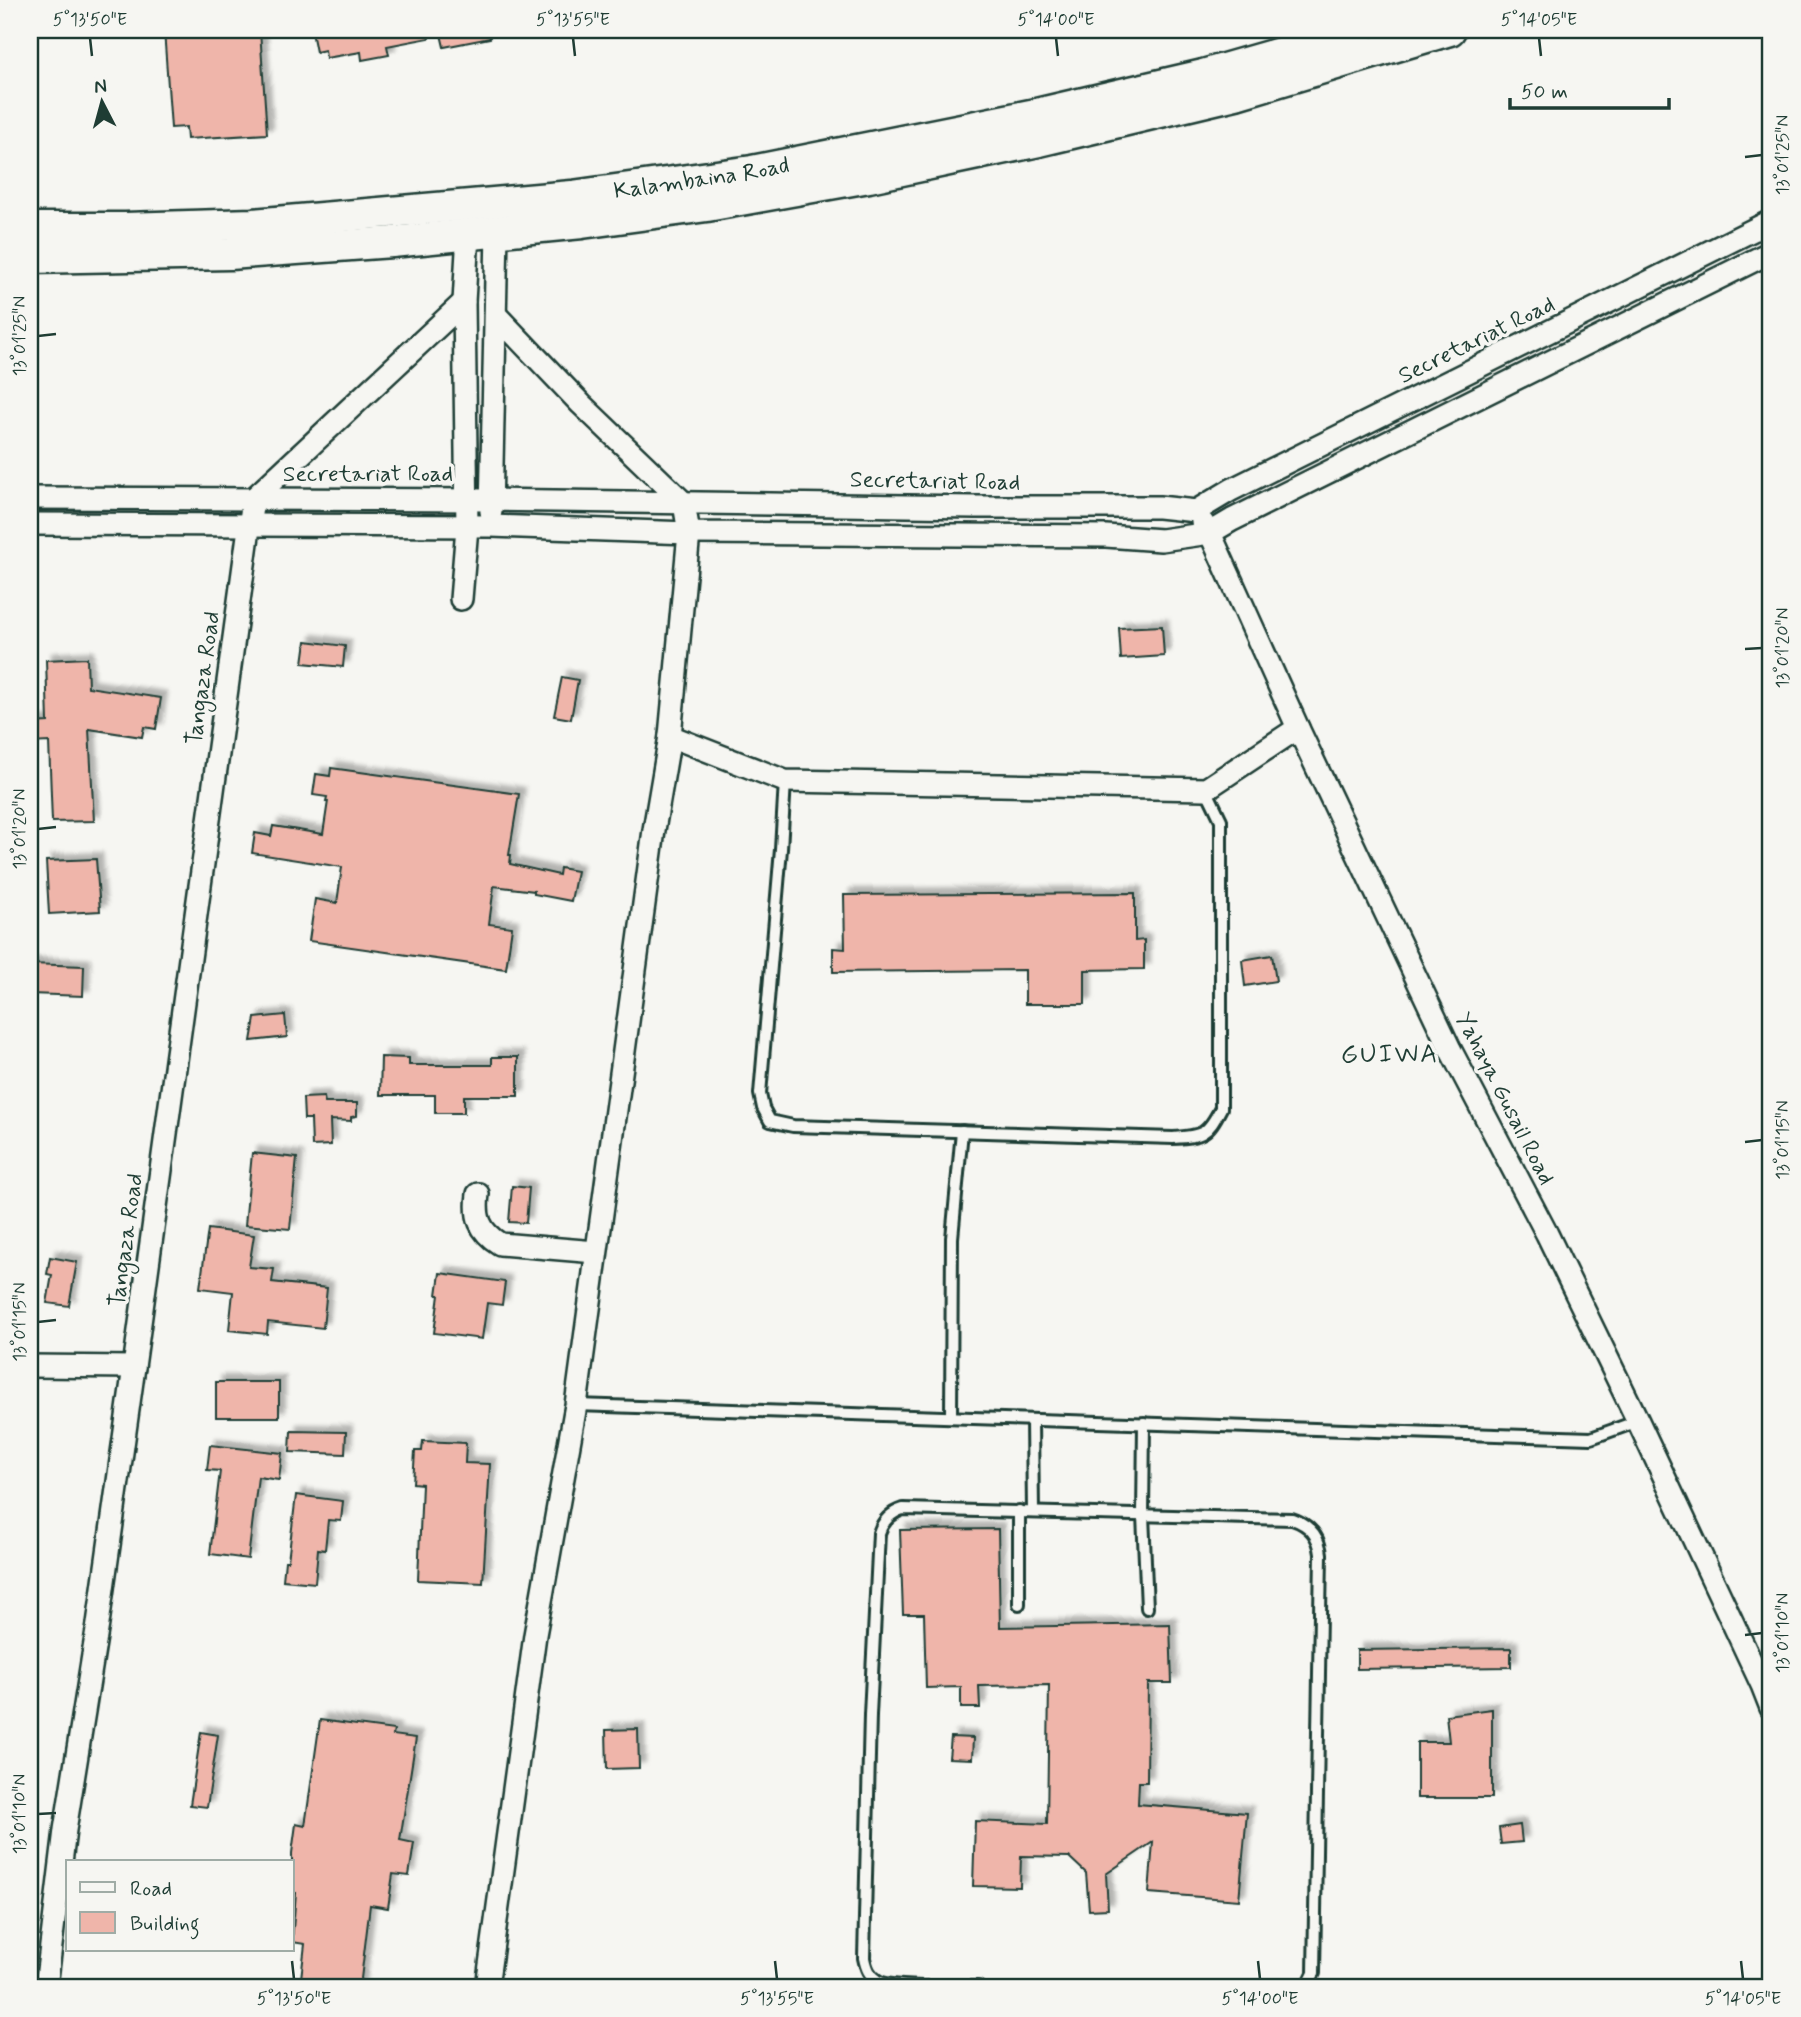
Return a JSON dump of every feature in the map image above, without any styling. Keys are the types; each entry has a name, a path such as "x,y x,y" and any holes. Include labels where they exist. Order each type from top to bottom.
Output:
{"main road":[{"name":"Kalambaina Road","path":"30,228 267,223 572,196 752,171 1036,114 1203,75 1360,30"},
{"path":"30,258 230,254 392,242 582,223 707,206 1039,141 1236,94 1451,30"}],"street":[{"name":"Secretariat Road","path":"30,498 1159,507 1196,511 1231,490 1771,221"},
{"path":"491,526 497,231"},
{"path":"461,599 467,527 464,302 468,234"},
{"path":"30,524 491,526 689,533 1106,536 1161,540 1210,533 1771,252"},
{"path":"253,499 464,302"},
{"path":"487,1987 535,1634 576,1405 654,830 670,736 689,533 684,503 580,404 496,315"},
{"name":"Tangaza Road","path":"46,1987 65,1830 98,1624 253,499"},
{"name":"Yahaya Gusail Road","path":"1196,511 1210,533 1298,728 1450,1049 1547,1234 1638,1421 1771,1709"},
{"path":"670,736 785,781 1206,789 1298,728"},
{"path":"478,1194 479,1223 488,1237 500,1244 596,1252"},
{"path":"30,1366 134,1367"}],"lane":[{"path":"785,781 782,849 760,1094 770,1121 793,1126 1173,1138 1197,1137 1212,1127 1221,1108 1221,820 1206,789"},
{"path":"951,1417 952,1238 962,1131"},
{"path":"576,1405 1591,1438 1638,1421"},
{"path":"1032,1419 1033,1512"},
{"path":"1144,1423 1143,1515 1147,1608"},
{"path":"978,1987 888,1985 874,1979 864,1958 870,1715 879,1534 885,1521 896,1511 903,1509 1292,1519 1306,1525 1317,1537 1320,1545 1314,1973 1307,1987"},
{"path":"1019,1511 1019,1604"}],"building":[{"path":"164,30 260,30 267,134 187,139 186,127 171,128"},
{"path":"429,30 429,38 387,46 389,55 362,60 361,52 326,58 325,50 316,52 312,32"},
{"path":"440,30 489,30 490,38 444,47"},
{"path":"1162,626 1164,656 1121,659 1119,628"},
{"path":"306,641 345,646 343,667 303,663"},
{"path":"87,658 88,687 161,698 156,729 144,727 142,737 89,729 94,821 52,822 49,742 30,743 30,723 48,722 46,660"},
{"path":"562,677 578,680 571,719 554,716"},
{"path":"331,768 519,794 509,855 510,864 559,875 560,868 577,871 571,901 534,894 534,891 494,886 489,924 512,927 506,969 309,941 315,899 337,903 342,867 252,853 255,833 271,836 273,826 323,834 327,797 313,795 316,774 330,776"},
{"path":"96,859 100,911 49,914 46,861"},
{"path":"1135,893 1135,941 1144,940 1144,969 1085,970 1085,1004 1025,1004 1025,970 833,972 833,948 845,949 844,895"},
{"path":"1272,955 1276,981 1245,986 1242,960"},
{"path":"30,964 84,966 83,996 30,994"},
{"path":"285,1015 287,1037 251,1041 255,1018"},
{"path":"381,1057 409,1058 409,1065 492,1065 492,1057 518,1057 518,1096 464,1096 464,1113 435,1113 435,1095 380,1095"},
{"path":"324,1097 325,1103 357,1103 357,1116 351,1117 351,1121 330,1120 331,1145 312,1146 311,1119 304,1119 303,1098"},
{"path":"252,1153 297,1158 290,1229 245,1225"},
{"path":"512,1186 529,1188 526,1223 509,1222"},
{"path":"208,1229 254,1235 249,1267 274,1269 272,1282 327,1288 323,1328 268,1322 267,1334 229,1330 233,1292 200,1288"},
{"path":"50,1257 77,1262 69,1306 47,1303 52,1275 47,1274"},
{"path":"440,1273 505,1282 502,1305 487,1303 482,1339 434,1333"},
{"path":"216,1382 279,1382 279,1417 216,1417"},
{"path":"291,1431 346,1432 345,1454 290,1452"},
{"path":"423,1441 466,1443 465,1463 490,1464 483,1583 418,1580 422,1484 413,1483 415,1451 422,1451"},
{"path":"210,1445 282,1453 279,1480 258,1477 248,1559 210,1554 220,1471 207,1470"},
{"path":"296,1495 343,1501 341,1521 328,1520 325,1550 318,1549 315,1583 283,1580"},
{"path":"998,1529 1000,1627 1170,1624 1172,1683 1148,1683 1147,1782 1139,1782 1138,1804 1247,1813 1239,1900 1149,1893 1153,1842 1106,1874 1108,1909 1089,1910 1086,1873 1069,1857 1021,1856 1020,1887 973,1886 975,1821 1047,1824 1049,1685 979,1686 980,1708 961,1708 961,1687 926,1688 924,1614 903,1614 900,1530"},
{"path":"1511,1648 1511,1667 1357,1669 1357,1650"},
{"path":"1492,1709 1492,1798 1417,1798 1417,1742 1449,1742 1446,1715"},
{"path":"320,1720 394,1730 393,1735 416,1738 400,1840 414,1843 409,1876 393,1874 388,1908 370,1905 360,1987 300,1987 305,1944 294,1942 296,1893 292,1853 296,1824 305,1826"},
{"path":"638,1729 639,1768 607,1769 606,1730"},
{"path":"201,1732 218,1735 207,1807 190,1805"},
{"path":"951,1737 973,1738 972,1759 949,1758"},
{"path":"1520,1825 1522,1842 1501,1844 1499,1828"}],"district":[{"name":"GUIWA","path":"1390,1053"}]}
